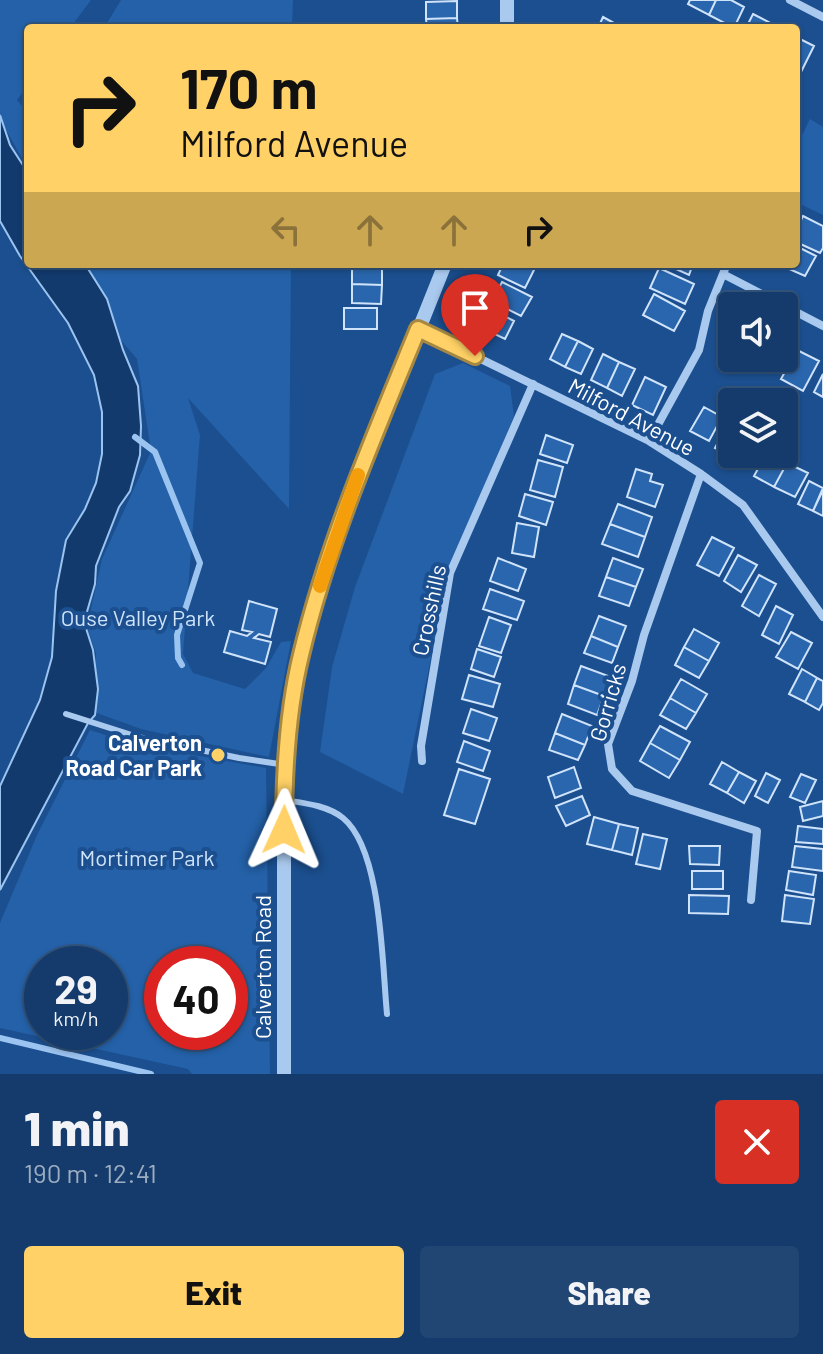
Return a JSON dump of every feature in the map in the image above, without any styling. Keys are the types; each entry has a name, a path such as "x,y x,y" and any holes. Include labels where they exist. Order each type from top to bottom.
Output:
{"street":[{"path":"507,0 507,24"},
{"path":"790,0 823,17"},
{"name":"Calverton Road","path":"284,1074 284,800 300,657 323,574 365,459 443,268"},
{"path":"649,441 699,350 708,311 725,268"},
{"path":"723,274 823,326"},
{"name":"Milford Avenue","path":"418,329 649,441 701,474 743,505 823,617"},
{"name":"Crosshills","path":"422,761 421,746 450,573 533,384"},
{"name":"Gorricks","path":"701,474 608,744 612,769 632,791 757,831 751,900"}],"lane":[{"path":"66,714 138,737 286,765"},
{"path":"284,800 325,808 341,816 352,827 362,845 374,883 387,1014"}],"green space":[{"path":"0,0 91,0 73,24 24,24 24,90 17,100 24,108 24,162 0,119"},
{"path":"121,0 293,0 292,24 106,24"},
{"path":"810,119 823,127 823,215 800,204 800,140"},
{"name":"Ouse Valley Park","path":"78,268 291,268 289,509 188,398 200,435 183,654 193,673 245,689 266,668 281,642 291,641 269,757 141,729 94,712 96,653 87,627 102,559 151,451 137,359 107,324"},
{"path":"463,363 510,386 514,416 448,575 403,794 320,752 332,667 355,587 435,374"},
{"name":"Mortimer Park","path":"90,730 133,744 266,768 270,1074 192,1074 188,1069 101,1050 128,1050 128,946 24,946 24,1033 0,1028 0,923 37,835"}],"shaded area":[{"path":"0,115 10,145 24,167 24,262 0,221"},
{"path":"29,268 88,268 107,299 138,386 140,455 130,491 119,507 96,566 95,584 84,622 93,650 98,689 95,715 0,890 0,786 40,700 52,657 56,591 66,540 96,483 102,454 102,412 94,375 68,323"}],"building":[{"path":"690,0 716,0 709,15 688,4"},
{"path":"716,0 731,0 744,7 736,24 726,24 709,15"},
{"path":"457,1 457,18 426,19 426,2"},
{"path":"753,14 772,24 748,24"},
{"path":"603,17 616,24 600,24"},
{"path":"457,18 458,24 427,24 426,19"},
{"path":"800,39 814,46 800,74"},
{"path":"803,216 823,226 823,248 820,253 800,244"},
{"path":"800,248 816,256 805,276 787,268 800,268"},
{"path":"352,268 382,268 382,285 352,284"},
{"path":"501,268 534,270 525,288 498,275"},
{"path":"659,268 694,284 685,304 650,288"},
{"path":"674,268 692,268 689,275"},
{"path":"502,282 532,297 521,316 492,301"},
{"path":"352,284 382,285 381,304 352,303"},
{"path":"654,294 685,311 674,331 643,315"},
{"path":"344,308 377,308 377,329 344,329"},
{"path":"489,308 514,321 505,339 480,327"},
{"path":"562,334 578,341 565,367 550,359"},
{"path":"578,341 593,349 581,374 565,367"},
{"path":"798,350 819,361 803,391 781,379 785,372 798,372"},
{"path":"603,354 619,362 607,388 591,380"},
{"path":"619,362 635,369 622,396 607,388"},
{"path":"823,374 823,397 814,392"},
{"path":"645,377 666,387 653,415 632,405"},
{"path":"704,407 718,415 718,424 709,441 690,431"},
{"path":"546,435 573,445 567,463 540,454"},
{"path":"538,460 563,467 555,497 530,490"},
{"path":"758,468 784,468 774,487 754,476"},
{"path":"784,468 798,468 808,473 795,497 774,487"},
{"path":"636,469 652,474 650,481 663,485 655,507 627,497"},
{"path":"809,481 823,488 813,511 798,504"},
{"path":"823,490 823,516 813,511"},
{"path":"525,494 553,502 546,525 519,516"},
{"path":"618,504 652,517 645,537 610,524"},
{"path":"517,523 539,527 534,557 512,553"},
{"path":"610,524 645,537 638,557 602,544"},
{"path":"712,537 734,548 719,576 697,565"},
{"path":"738,555 757,565 741,592 724,581"},
{"path":"498,558 526,569 518,591 490,581"},
{"path":"613,558 643,569 636,587 606,577"},
{"path":"759,575 776,584 759,616 742,606"},
{"path":"606,577 636,587 629,606 599,596"},
{"path":"490,589 524,601 517,620 483,609"},
{"path":"249,601 277,609 270,637 259,634 254,638 271,642 265,664 224,652 230,631 247,636 252,632 242,630"},
{"path":"776,606 793,615 779,644 762,635"},
{"path":"599,616 626,626 618,647 591,636"},
{"path":"489,617 511,625 501,653 479,646"},
{"path":"694,629 719,643 709,661 684,647"},
{"path":"791,632 812,643 798,669 776,657"},
{"path":"591,636 618,647 612,663 584,653"},
{"path":"684,647 709,661 699,678 675,665"},
{"path":"477,649 501,657 494,677 471,669"},
{"path":"581,666 611,677 604,696 574,685"},
{"path":"802,669 817,678 805,702 789,694"},
{"path":"469,675 500,684 493,707 462,699"},
{"path":"817,678 823,681 823,703 819,710 805,702"},
{"path":"681,679 707,694 696,713 670,698"},
{"path":"574,685 604,696 597,715 568,704"},
{"path":"670,698 696,713 686,729 660,715"},
{"path":"471,709 497,718 489,741 463,733"},
{"path":"562,714 592,726 585,745 555,733"},
{"path":"660,726 690,742 680,760 650,743"},
{"path":"555,733 585,745 578,760 549,750"},
{"path":"464,741 490,751 483,771 457,762"},
{"path":"650,743 680,760 669,778 640,761"},
{"path":"722,762 739,772 727,793 710,784"},
{"path":"574,767 581,788 555,798 548,777"},
{"path":"459,769 490,779 475,824 444,815"},
{"path":"739,772 756,781 744,803 727,793"},
{"path":"766,773 780,780 768,803 755,796"},
{"path":"801,774 816,780 805,803 790,797"},
{"path":"582,796 590,815 566,826 556,806"},
{"path":"823,801 823,816 803,821 800,807"},
{"path":"594,817 619,824 612,850 587,844"},
{"path":"619,824 638,828 632,855 612,850"},
{"path":"798,826 823,829 823,844 796,842"},
{"path":"643,834 667,839 660,869 636,864"},
{"path":"689,846 720,846 719,865 690,864"},
{"path":"795,846 823,849 823,871 792,867"},
{"path":"692,871 723,871 723,889 692,889"},
{"path":"789,871 816,875 813,895 786,890"},
{"path":"689,895 729,896 728,914 689,913"},
{"path":"785,895 814,899 810,924 782,921"}],"waterway":[{"path":"135,437 155,452 200,563 177,635 178,658 182,665"},
{"path":"0,1038 151,1074"}],"slow traffic":[{"path":"320,586 358,475"}],"place":[{"name":"Calverton Road Car Park","path":"218,755"}],"route":[{"path":"284,830 291,708 300,657 323,574 365,459 418,329 475,356"}]}
